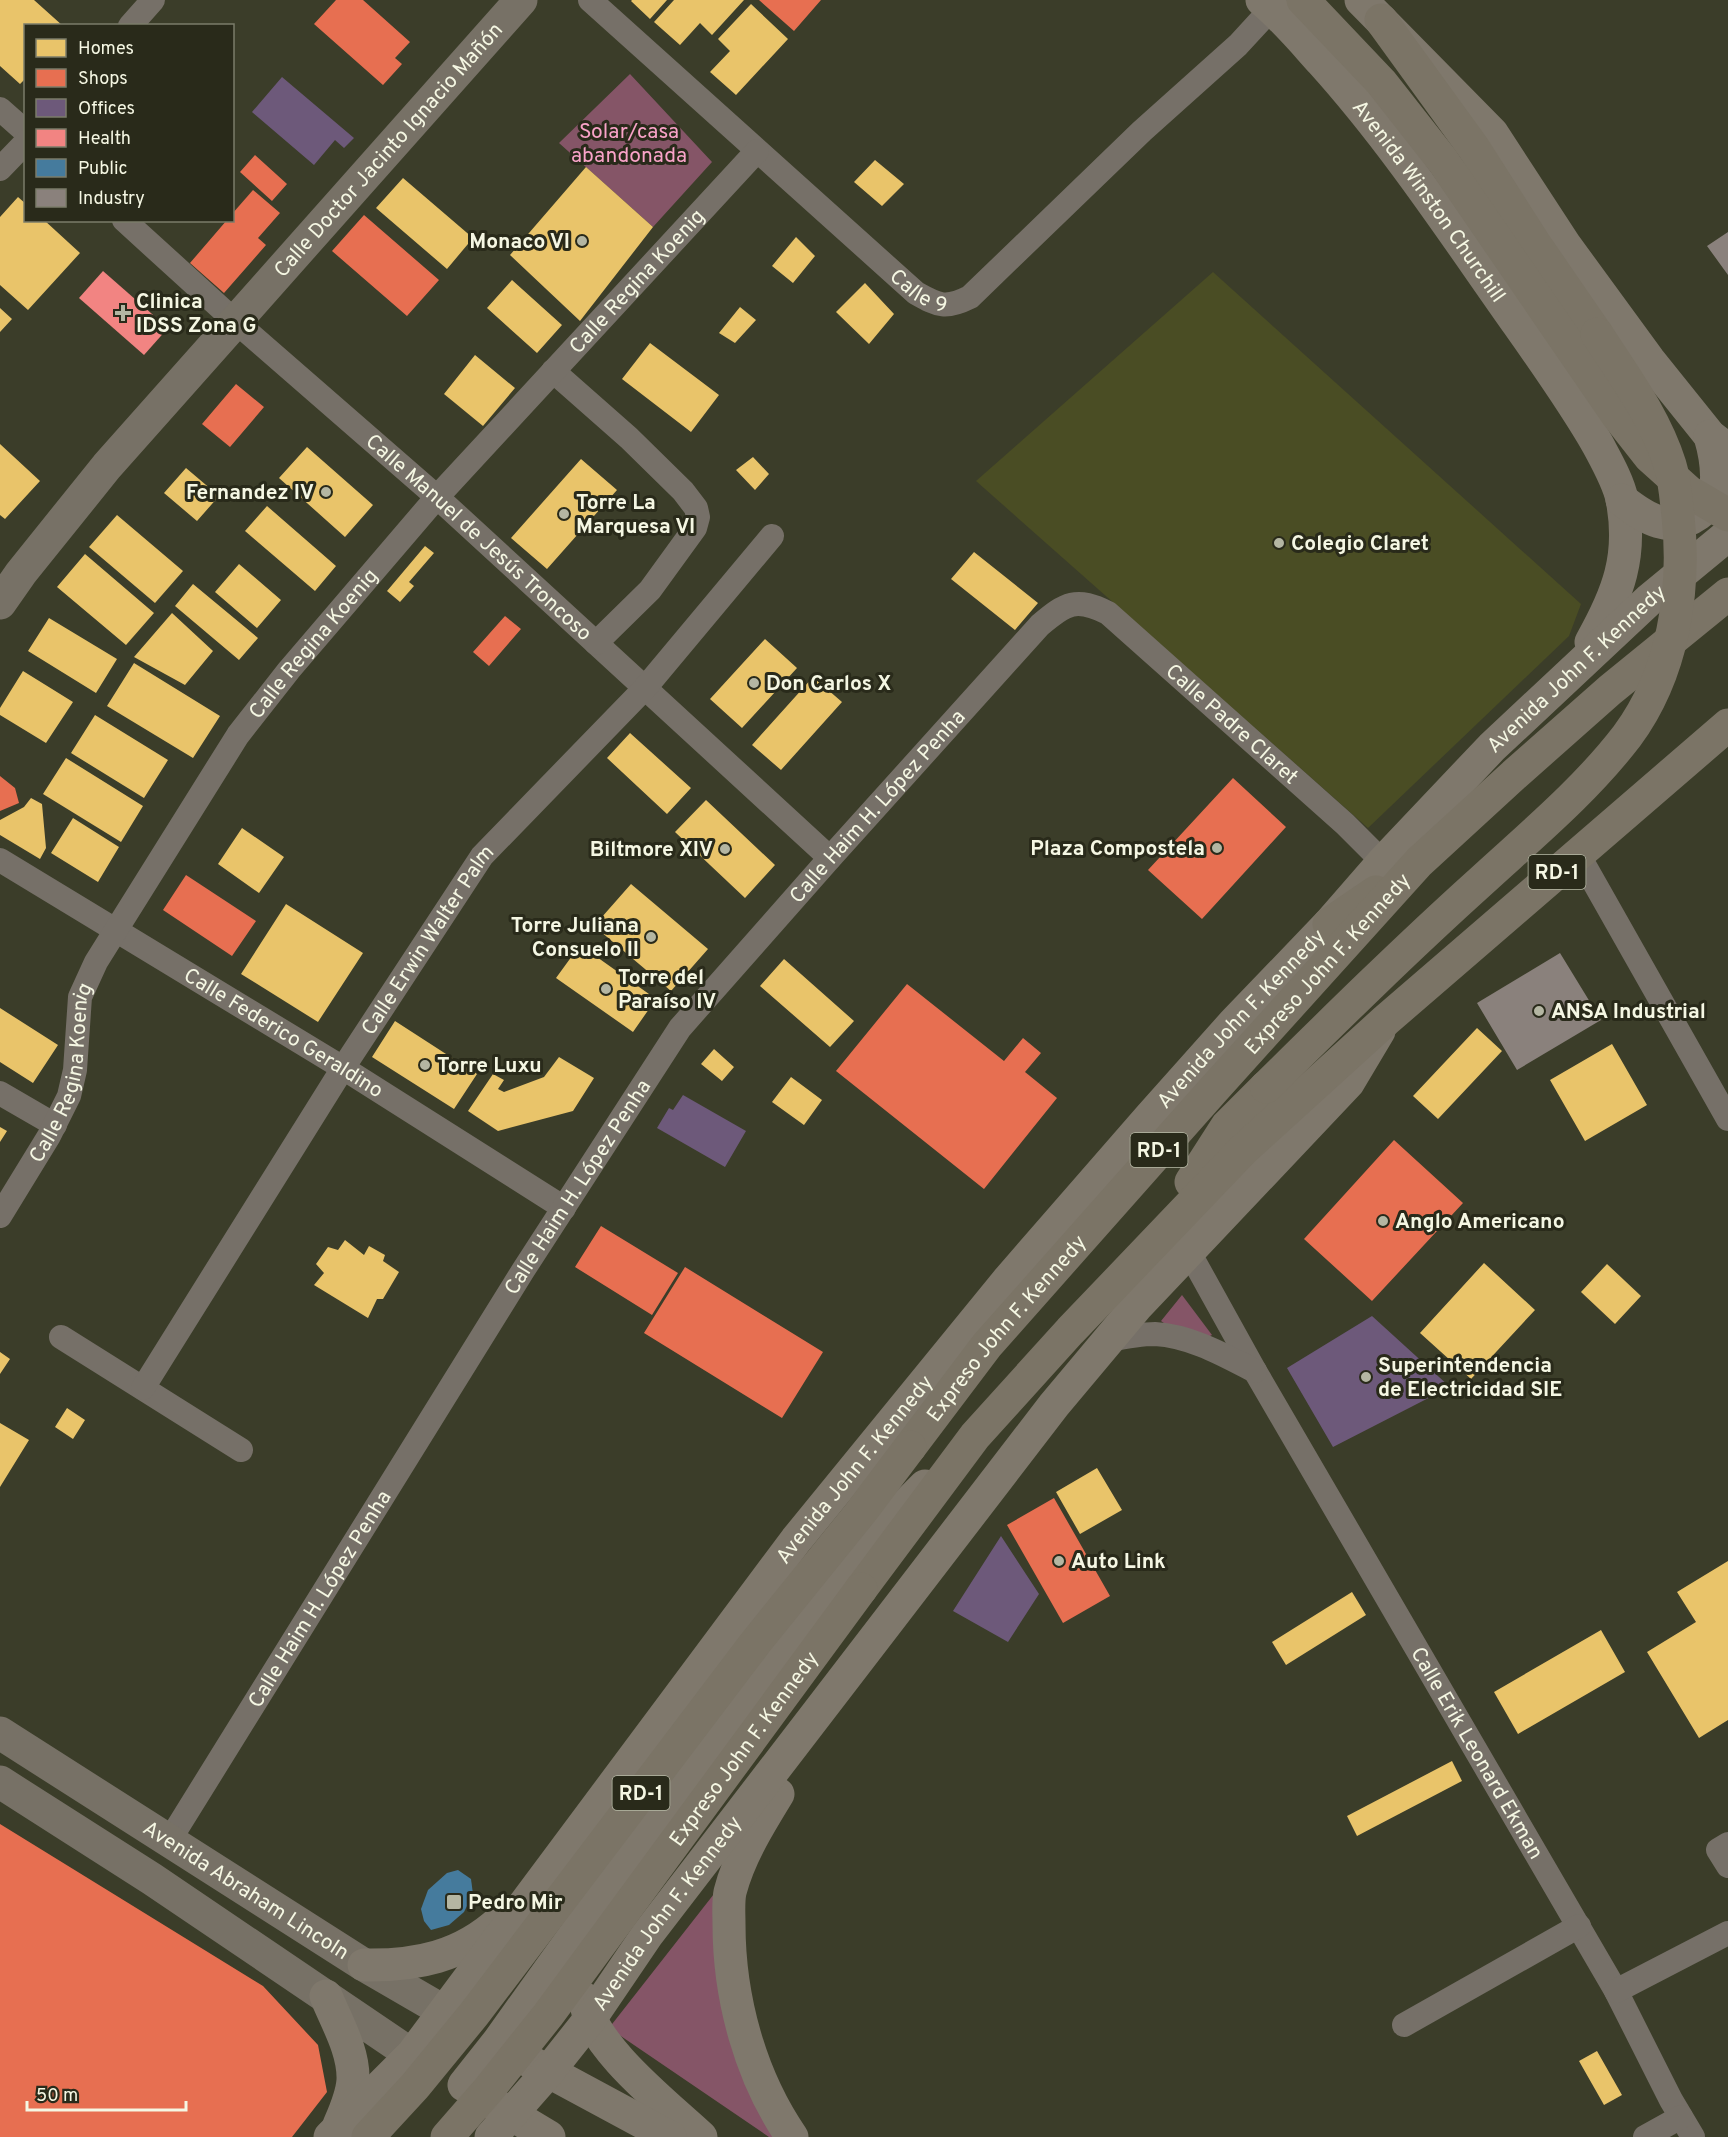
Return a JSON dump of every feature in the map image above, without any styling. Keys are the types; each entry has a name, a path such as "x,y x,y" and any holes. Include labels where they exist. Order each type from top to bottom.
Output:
{"highway":[{"path":"1303,0 1381,82 1443,161 1617,415 1650,457 1689,492 1728,515"},
{"path":"1147,1249 1227,1126 1420,937 1574,796 1607,760 1629,733 1652,690 1670,640 1681,579 1681,546 1670,466 1658,434 1641,401 1533,241 1473,147 1371,10"},
{"name":"Expreso John F. Kennedy","path":"345,2135 416,2086 474,2014 741,1661 861,1512 987,1345 1212,1090 1419,862 1610,690 1728,594"},
{"name":"Expreso John F. Kennedy","path":"447,2137 488,2090 561,1997 975,1436 1147,1249 1243,1150 1386,1020 1728,725"},
{"path":"1329,924 1419,862"}],"main road":[{"name":"Calle Doctor Jacinto Ignacio Mañón","path":"0,603 21,573 107,466 521,0"},
{"name":"Avenida Winston Churchill","path":"1267,4 1343,85 1378,127 1582,417 1605,458 1622,500 1626,545 1621,575 1611,607 1591,643 1565,677"},
{"path":"1371,10 1491,133 1565,245 1649,360 1719,443 1716,490 1709,506 1692,518 1674,525 1656,521 1639,513 1622,500"},
{"name":"Avenida John F. Kennedy","path":"345,2135 445,2012 796,1540 1010,1279 1233,1023 1329,924 1383,862 1492,747 1649,600 1728,535"},
{"name":"Avenida John F. Kennedy","path":"501,2126 590,2019 647,1935 1054,1405 1137,1306 1348,1083 1386,1020"},
{"path":"464,2085 498,2042 596,1904 843,1568 975,1436"},
{"path":"792,2137 766,2091 745,2037 729,1947 729,1895 737,1868 758,1826 814,1734 934,1563"},
{"name":"Avenida Abraham Lincoln","path":"0,1733 364,1965 548,2072 670,2137"},
{"name":"Avenida Abraham Lincoln","path":"0,1782 152,1879 412,2055 464,2085 501,2126 549,2137"},
{"path":"364,1965 397,1966 458,1951 486,1934 541,1882"},
{"path":"596,1904 582,1967 585,2004 590,2019 621,2064 701,2137"},
{"path":"326,1996 351,2056 353,2080 345,2135"}],"street":[{"path":"132,24 153,0"},
{"name":"Calle 9","path":"590,0 916,293 937,305 954,304 970,297 1142,131 1238,45 1267,4"},
{"path":"0,109 24,130"},
{"path":"0,169 24,144"},
{"name":"Calle Regina Koenig","path":"0,1216 55,1125 69,1096 75,1070 80,997 96,962 238,735 289,670 437,497 757,151"},
{"name":"Calle Manuel de Jesús Troncoso","path":"126,222 236,322 437,497 830,858"},
{"path":"554,371 629,438 683,491 696,508 698,517 695,528 650,590 596,643"},
{"name":"Calle Erwin Walter Palm","path":"142,1388 343,1068 482,856 645,688 772,536"},
{"name":"Calle Haim H. López Penha","path":"169,1841 518,1279 680,1028 1040,625 1056,611 1073,603"},
{"name":"Calle Padre Claret","path":"1073,603 1090,604 1108,613 1127,628 1345,824 1383,862"},
{"path":"1578,854 1728,1119"},
{"name":"Calle Federico Geraldino","path":"0,860 343,1068 564,1208"},
{"path":"0,1093 55,1125"},
{"name":"Calle Erik Leonard Ekman","path":"1189,1252 1255,1371 1616,1991 1687,2127"},
{"path":"1109,1340 1156,1334 1214,1350 1255,1371"},
{"path":"61,1337 241,1450"},
{"path":"1728,1844 1718,1850 1728,1866"},
{"path":"1404,2025 1579,1926"},
{"path":"1616,1991 1728,1933"},
{"path":"1645,2137 1687,2127"}],"shaded area":[{"name":"Colegio Claret","path":"1213,272 1581,604 1569,636 1368,828 976,481"}],"green space":[{"name":"Solar/casa abandonada","path":"630,74 712,162 653,227 559,143"},
{"path":"1182,1295 1212,1335 1198,1339 1191,1338 1161,1321"},
{"path":"721,1885 773,2137 769,2137 609,2028"}],"building: Homes":[{"path":"0,0 34,0 61,24 24,24 24,80 20,84 0,66"},
{"path":"632,0 667,0 650,19"},
{"path":"674,0 744,0 712,35 700,23 680,45 654,22"},
{"path":"751,4 788,39 736,95 710,72 730,51 718,39"},
{"path":"875,160 904,184 882,206 854,182"},
{"name":"Monaco VI","path":"586,167 653,227 580,321 510,255"},
{"path":"403,178 473,238 447,269 376,208"},
{"path":"18,197 24,202 24,222 46,222 80,253 28,310 0,285 0,217"},
{"path":"796,237 815,256 793,283 772,266"},
{"path":"512,280 562,325 537,353 487,308"},
{"path":"865,283 894,314 869,344 836,312"},
{"path":"740,307 756,320 735,343 719,333"},
{"path":"0,308 12,319 0,332"},
{"path":"650,343 719,395 691,432 622,379"},
{"path":"475,355 515,388 483,426 444,394"},
{"path":"0,444 40,481 5,519 0,515"},
{"name":"Fernandez IV","path":"307,447 373,505 345,537 279,478"},
{"path":"753,457 769,474 755,490 736,470"},
{"name":"Torre La Marquesa VI","path":"581,459 617,490 547,569 511,538"},
{"path":"186,468 219,496 197,521 164,493"},
{"path":"267,506 336,566 315,591 245,531"},
{"path":"117,515 183,571 155,603 89,547"},
{"path":"425,546 434,553 409,582 414,586 400,602 387,591"},
{"path":"974,552 1038,603 1015,630 951,579"},
{"path":"85,554 154,613 126,645 57,587"},
{"path":"239,564 281,600 257,628 215,592"},
{"path":"193,584 258,638 239,660 175,606"},
{"path":"172,613 213,651 185,685 134,657"},
{"path":"49,618 117,659 96,693 28,651"},
{"name":"Don Carlos X","path":"765,639 797,668 742,728 710,699"},
{"path":"134,663 220,716 193,758 107,706"},
{"path":"23,671 73,702 46,743 0,715 0,708"},
{"path":"813,677 842,702 781,770 752,745"},
{"path":"95,715 168,760 144,798 71,753"},
{"path":"630,733 691,788 667,814 607,758"},
{"path":"66,758 143,806 121,842 43,794"},
{"path":"31,798 42,804 46,848 40,859 0,835 0,820 24,807"},
{"name":"Biltmore XIV","path":"706,800 775,865 745,898 675,832"},
{"path":"73,818 119,847 98,882 51,853"},
{"path":"242,828 284,857 259,893 218,864"},
{"name":"Torre Juliana Consuelo II","path":"631,884 708,949 671,991 594,926"},
{"path":"286,904 363,953 318,1022 241,974"},
{"name":"Torre del Paraíso IV","path":"580,945 656,999 633,1032 556,978"},
{"path":"784,959 854,1021 830,1047 760,986"},
{"path":"0,1008 58,1045 33,1083 0,1062"},
{"name":"Torre Luxu","path":"395,1021 477,1074 454,1109 372,1057"},
{"path":"1477,1028 1502,1051 1438,1119 1413,1096"},
{"path":"1612,1044 1647,1105 1585,1141 1550,1080"},
{"path":"714,1049 734,1067 722,1081 701,1064"},
{"path":"559,1057 594,1078 573,1111 498,1131 468,1111 493,1074 504,1080 498,1089 504,1092 544,1077"},
{"path":"791,1077 822,1100 804,1125 772,1102"},
{"path":"0,1127 7,1131 0,1142"},
{"path":"345,1240 364,1255 369,1246 385,1255 383,1261 399,1272 383,1299 377,1299 368,1318 314,1285 324,1273 316,1264 328,1247 338,1250"},
{"path":"1484,1263 1535,1310 1471,1379 1420,1333"},
{"path":"1607,1264 1641,1296 1615,1324 1581,1292"},
{"path":"0,1352 10,1359 0,1374"},
{"path":"67,1408 85,1420 73,1439 55,1427"},
{"path":"0,1423 29,1440 0,1487"},
{"path":"1097,1468 1122,1510 1080,1534 1056,1492"},
{"path":"1728,1561 1728,1720 1699,1738 1647,1652 1696,1622 1677,1592"},
{"path":"1352,1592 1366,1615 1286,1665 1272,1642"},
{"path":"1601,1630 1625,1672 1518,1734 1494,1692"},
{"path":"1452,1761 1462,1781 1357,1836 1347,1816"},
{"path":"1597,2051 1622,2095 1604,2105 1579,2061"}],"building: Shops":[{"path":"336,0 363,0 410,42 395,58 402,64 383,85 314,24"},
{"path":"759,0 821,0 794,31"},
{"path":"255,155 287,184 272,201 240,172"},
{"path":"253,190 280,213 258,238 266,245 224,293 190,263 225,222 234,222 234,212"},
{"path":"364,215 439,280 407,316 332,251"},
{"path":"236,384 264,407 230,447 202,424"},
{"path":"505,616 521,629 489,666 473,652"},
{"path":"0,776 15,788 19,803 0,811"},
{"name":"Plaza Compostela","path":"1233,778 1286,827 1202,919 1148,870"},
{"path":"186,875 256,921 232,956 163,910"},
{"path":"907,984 1004,1061 1023,1038 1041,1053 1025,1072 1057,1098 984,1189 836,1071"},
{"name":"Anglo Americano","path":"1394,1140 1463,1203 1372,1301 1304,1239"},
{"path":"601,1226 678,1273 652,1315 575,1267"},
{"path":"685,1267 823,1352 782,1418 644,1333"},
{"name":"Auto Link","path":"1054,1498 1110,1596 1063,1623 1007,1525"},
{"path":"0,1824 263,1986 318,2045 327,2092 292,2137 0,2137"}],"building: Offices":[{"path":"282,77 354,138 344,148 335,140 314,165 252,112"},
{"path":"683,1095 746,1131 725,1167 657,1128 669,1108 673,1110"},
{"name":"Superintendencia de Electricidad SIE","path":"1372,1316 1450,1387 1333,1447 1287,1368"},
{"path":"1001,1536 1039,1594 1008,1642 953,1611"}],"building: Health":[{"name":"Clinica IDSS Zona G","path":"103,271 168,328 144,355 79,298"}],"building: Public":[{"name":"Pedro Mir","path":"458,1870 471,1879 473,1894 464,1912 449,1925 431,1930 424,1921 421,1909 428,1890 447,1873"}],"building: Industry":[{"path":"1728,232 1728,275 1707,246"},
{"name":"ANSA Industrial","path":"1560,953 1601,1020 1517,1070 1477,1003"}],"place":[{"name":"Monaco VI","path":"582,241"},
{"name":"Clinica IDSS Zona G","path":"123,313"},
{"name":"Fernandez IV","path":"326,492"},
{"name":"Torre La Marquesa VI","path":"564,514"},
{"name":"Colegio Claret","path":"1279,543"},
{"name":"Don Carlos X","path":"754,683"},
{"name":"Plaza Compostela","path":"1217,848"},
{"name":"Biltmore XIV","path":"725,849"},
{"name":"Torre Juliana Consuelo II","path":"651,937"},
{"name":"Torre del Paraíso IV","path":"606,989"},
{"name":"ANSA Industrial","path":"1539,1011"},
{"name":"Torre Luxu","path":"425,1065"},
{"name":"Anglo Americano","path":"1383,1221"},
{"name":"Superintendencia de Electricidad SIE","path":"1366,1377"},
{"name":"Auto Link","path":"1059,1561"},
{"name":"Pedro Mir","path":"454,1902"}]}
